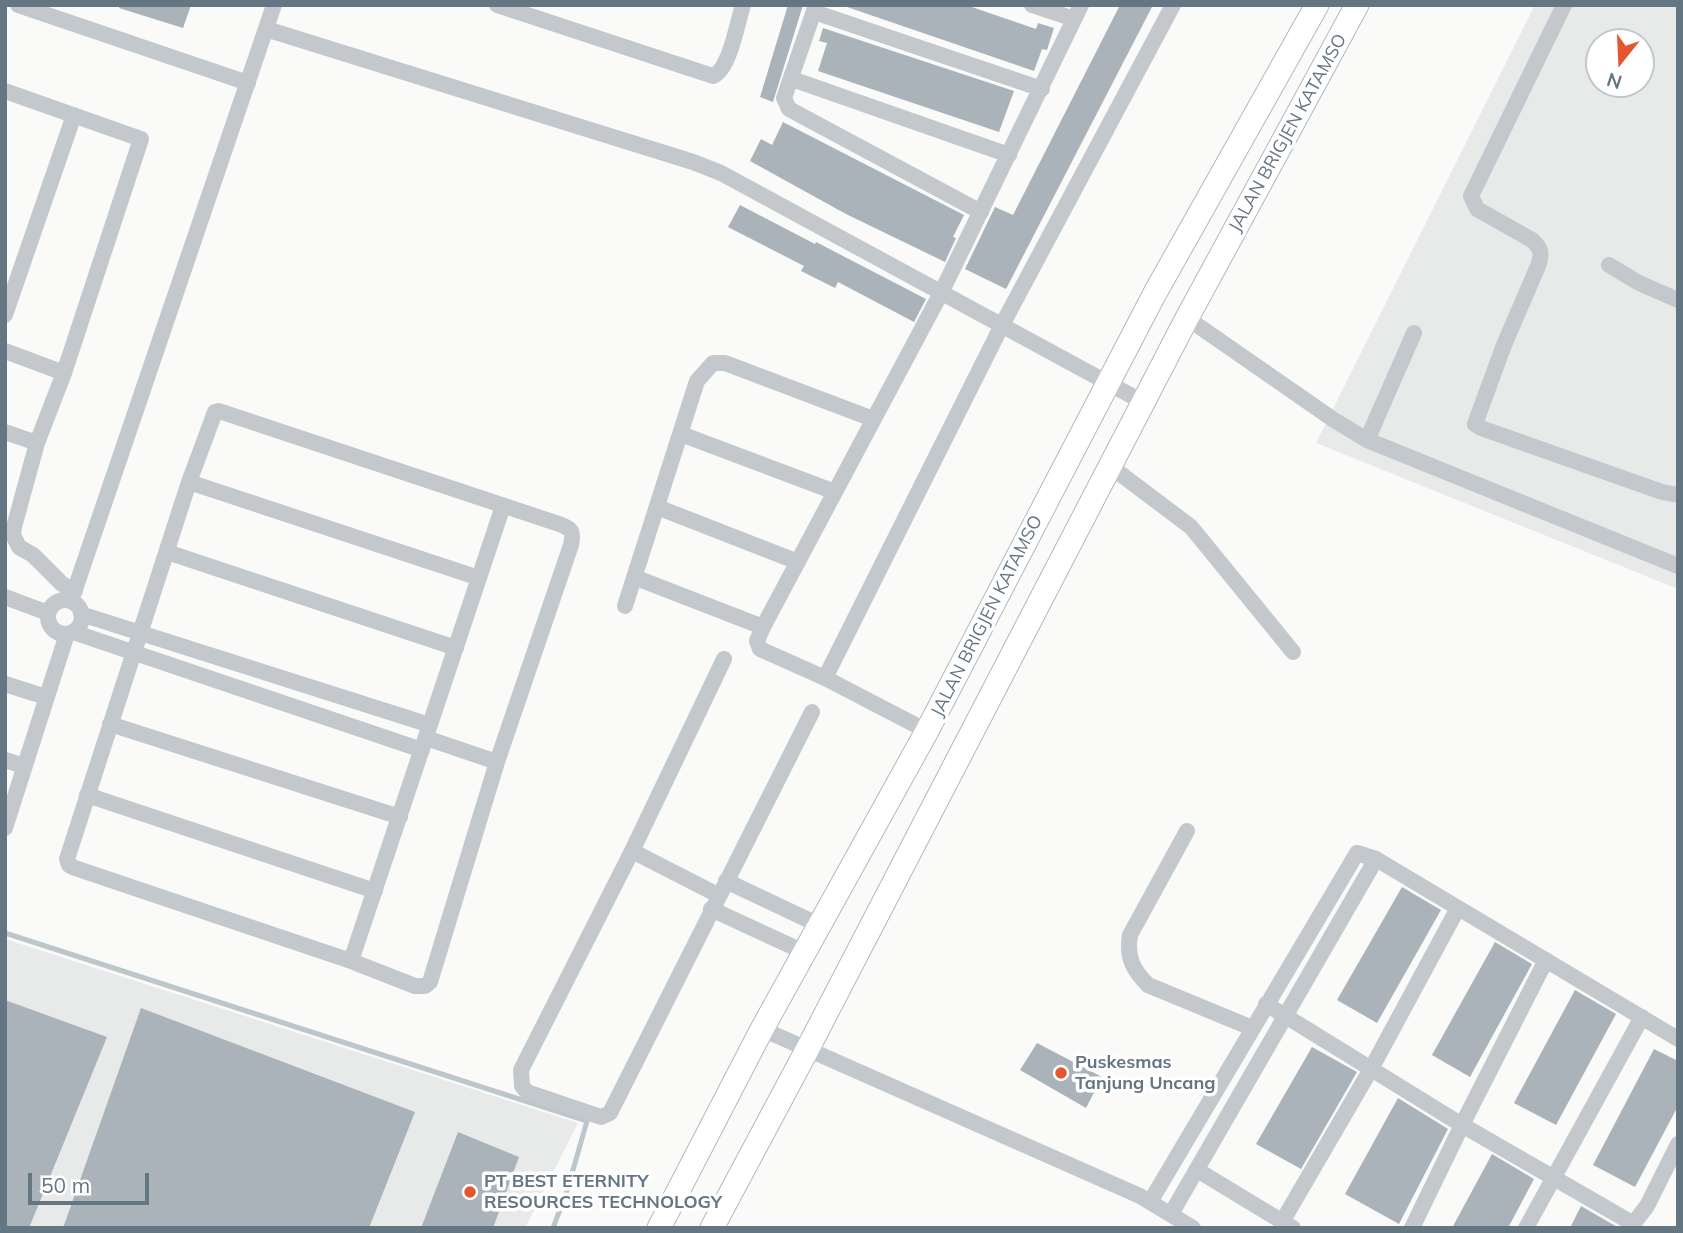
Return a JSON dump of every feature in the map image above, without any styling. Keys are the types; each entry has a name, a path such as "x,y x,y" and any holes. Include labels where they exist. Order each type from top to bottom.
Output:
{"highway":[{"name":"JALAN BRIGJEN KATAMSO","path":"712,1228 1187,318 1357,5"},
{"name":"JALAN BRIGJEN KATAMSO","path":"659,1228 762,1029 927,731 1107,383 1312,13"},
{"path":"1312,13 1340,37"}],"lane":[{"path":"18,5 248,83"},
{"path":"76,602 274,5"},
{"path":"497,5 527,10 713,76 720,73 725,64 738,6"},
{"path":"927,731 825,678 760,649 757,641 762,627 941,293 1078,12 1032,5"},
{"path":"825,678 1002,325 1173,5"},
{"path":"1564,5 1471,197 1477,209 1532,240 1541,253 1475,424 1662,492 1678,495"},
{"path":"981,212 789,109 784,98 815,8 1042,89"},
{"path":"267,29 721,173 1143,402"},
{"path":"792,79 1009,155"},
{"path":"5,91 141,139 64,373 12,510 15,542 33,555 62,584 76,602 80,625 70,633 46,697 5,828"},
{"path":"5,315 74,115"},
{"path":"1609,265 1639,283 1678,300"},
{"path":"1187,318 1334,421 1367,440 1678,566"},
{"path":"1367,440 1414,333"},
{"path":"5,351 64,373"},
{"path":"625,606 697,382 713,363 725,363 873,419"},
{"path":"219,411 503,506 571,529 573,537 497,762 430,982 425,986 415,986 351,961 69,865 67,859 87,795 189,482 215,412 219,411"},
{"path":"5,432 37,443"},
{"path":"681,434 835,492"},
{"path":"1110,466 1191,527 1293,652"},
{"path":"189,482 479,578"},
{"path":"351,961 503,506"},
{"path":"657,507 797,562"},
{"path":"167,552 456,648"},
{"path":"634,577 762,627"},
{"path":"5,597 48,612"},
{"path":"426,738 70,633 62,634 52,629 48,612 60,601 76,602 141,633 497,762"},
{"path":"724,659 632,851 521,1070 522,1086 527,1092 601,1117 610,1113 812,712"},
{"path":"5,684 46,697"},
{"path":"110,724 400,817"},
{"path":"5,760 24,766"},
{"path":"87,795 375,891"},
{"path":"1187,831 1130,935 1127,950 1130,961 1136,973 1148,985 1252,1028"},
{"path":"632,851 719,895 804,952"},
{"path":"1150,1202 1355,854 1360,852 1678,1039"},
{"path":"1171,1214 1376,859"},
{"path":"719,895 819,925"},
{"path":"1197,1170 1288,1225 1458,908"},
{"path":"1412,1228 1546,960"},
{"path":"1266,1004 1631,1226 1647,1206 1678,1144"},
{"path":"1527,1228 1642,1017"},
{"path":"762,1029 1150,1202 1193,1228"}],"shaded area":[{"path":"1535,5 1678,5 1678,589 1316,443"},
{"name":"PT BEST ETERNITY RESOURCES TECHNOLOGY","path":"5,939 578,1123 525,1228 5,1228"}],"building":[{"path":"120,5 191,5 183,28 119,8"},
{"path":"788,5 803,5 773,102 760,97"},
{"path":"966,5 1036,29 1038,23 1054,28 1047,50 1042,49 1034,71 847,7"},
{"path":"1120,5 1153,5 1006,289 965,269 995,207 1013,215"},
{"path":"823,28 1014,91 999,132 818,71 827,43 819,41"},
{"path":"783,122 964,215 945,262 846,214 750,161 761,139 772,145"},
{"path":"740,205 926,299 914,322 838,282 835,288 801,271 804,266 728,227"},
{"path":"1402,887 1441,910 1377,1023 1337,1000"},
{"path":"1495,942 1532,964 1470,1077 1432,1055"},
{"path":"1575,990 1616,1014 1556,1125 1514,1103"},
{"path":"5,1000 107,1037 29,1228 5,1228"},
{"path":"141,1008 415,1112 369,1228 63,1228"},
{"name":"Puskesmas Tanjung Uncang","path":"1037,1043 1102,1077 1086,1108 1020,1070"},
{"path":"1312,1047 1357,1072 1301,1169 1256,1144"},
{"path":"1654,1049 1678,1061 1678,1106 1635,1187 1593,1165"},
{"path":"1398,1098 1448,1129 1399,1224 1345,1194"},
{"name":"PT BEST ETERNITY RESOURCES TECHNOLOGY","path":"458,1132 519,1157 493,1228 421,1228"},
{"path":"1492,1154 1534,1179 1508,1228 1452,1228"},
{"path":"1581,1206 1619,1228 1570,1228"}],"waterway":[{"path":"5,933 587,1121 567,1191 553,1228"}],"place":[{"name":"Puskesmas Tanjung Uncang","path":"1061,1073"},
{"name":"PT BEST ETERNITY RESOURCES TECHNOLOGY","path":"470,1192"}]}
